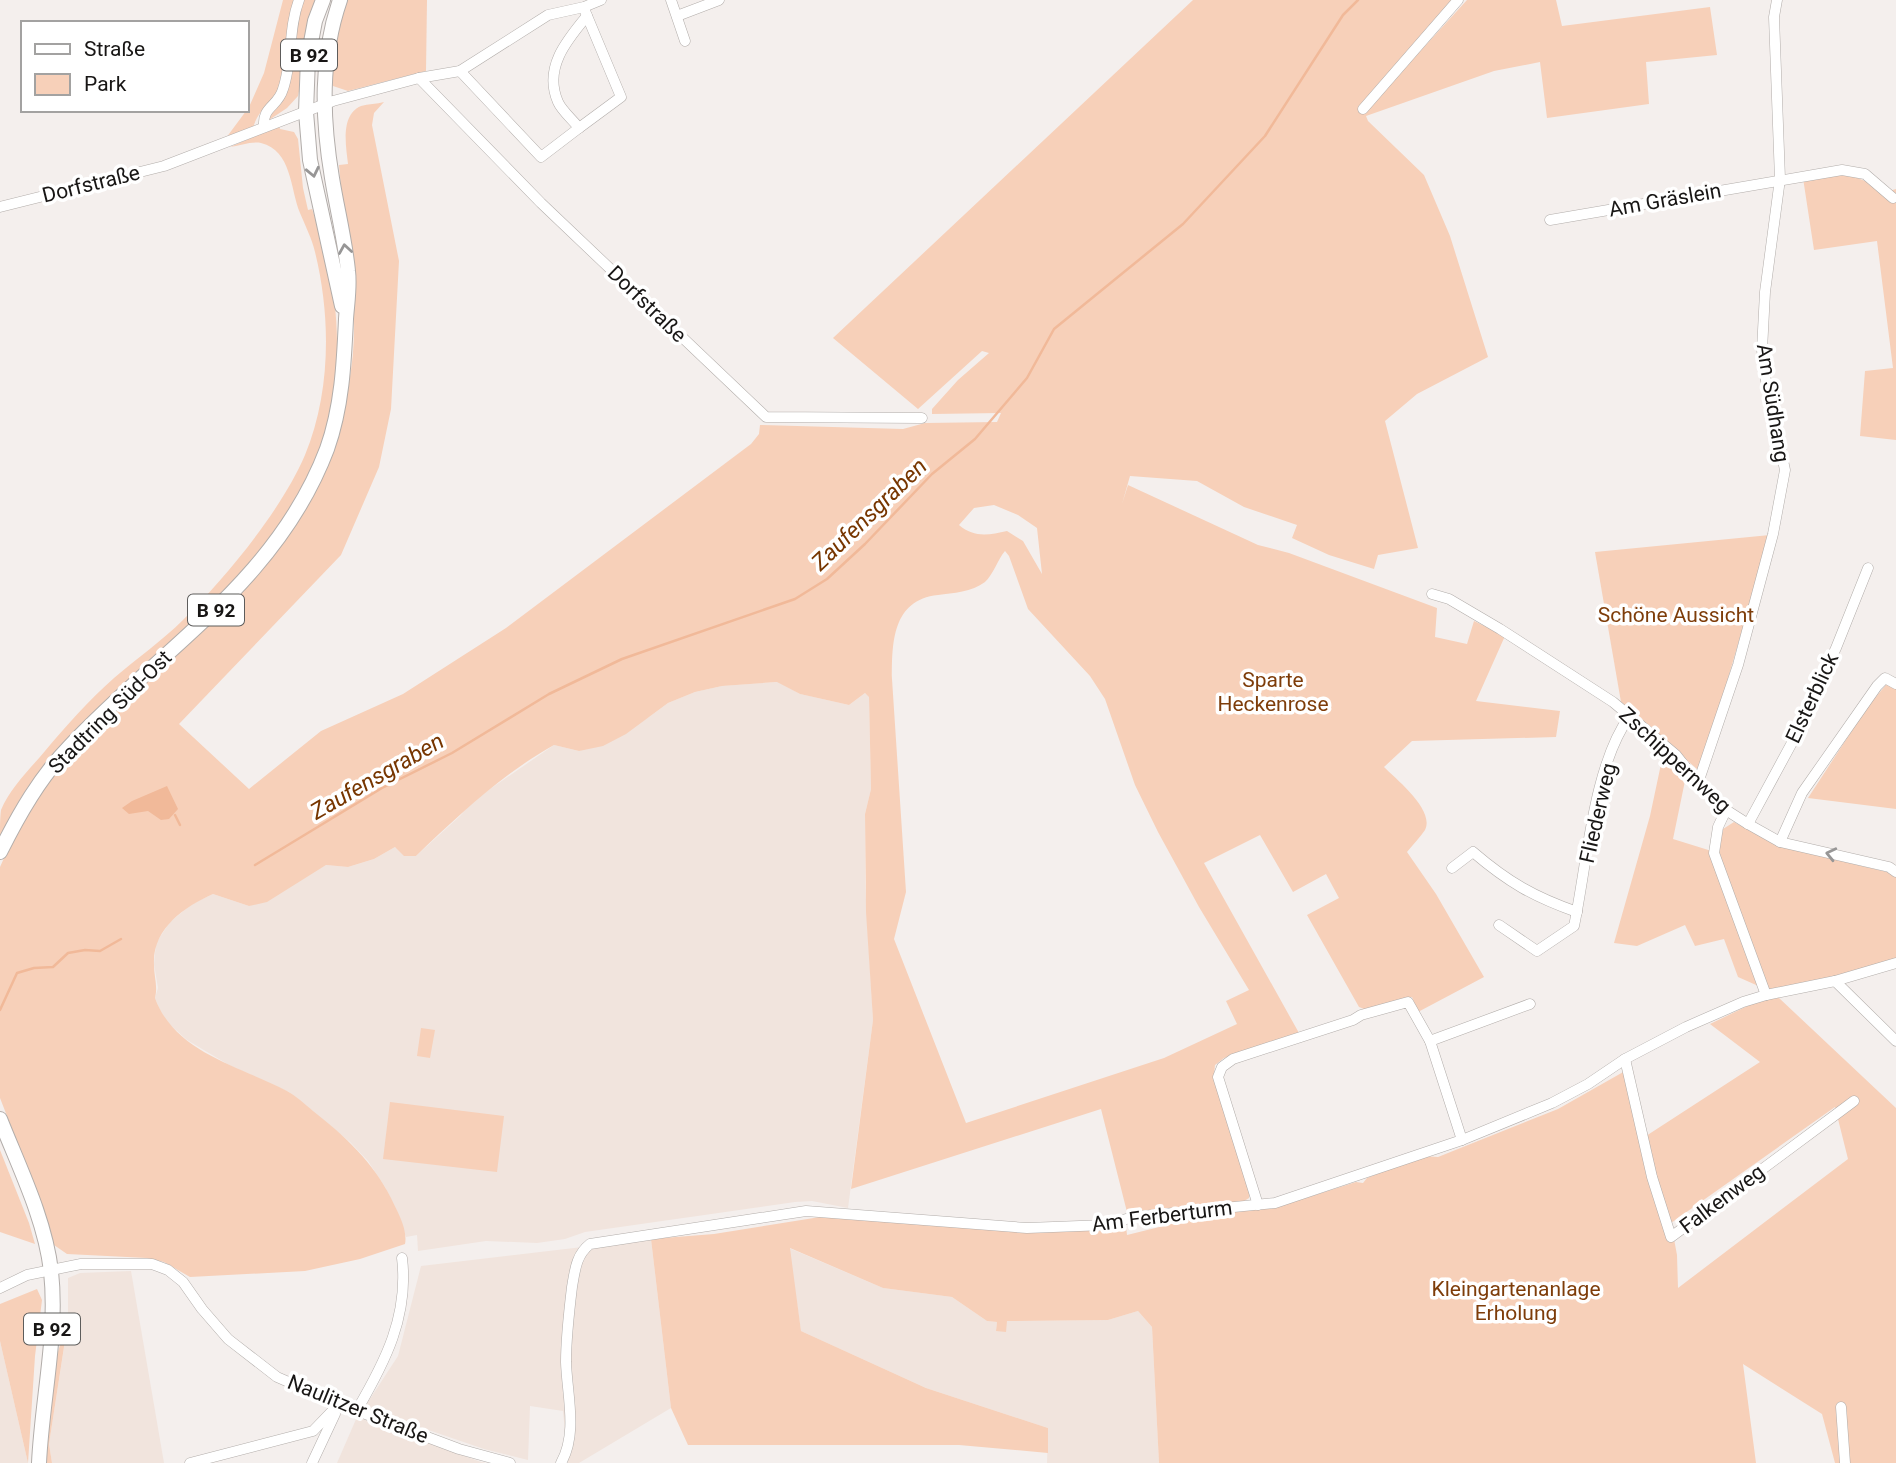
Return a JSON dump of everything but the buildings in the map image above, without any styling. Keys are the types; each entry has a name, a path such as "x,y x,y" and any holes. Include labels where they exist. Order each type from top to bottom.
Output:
{"main road":[{"name":"Stadtring Süd-Ost","path":"323,0 315,22 308,58 306,112 310,160 346,321"},
{"name":"Stadtring Süd-Ost","path":"0,852 35,790 69,747 240,586 275,544 300,509 328,447 336,415 345,351 349,274 332,178 324,105 326,65 334,17 340,0"},
{"name":"B 92","path":"0,1119 41,1229 51,1269 53,1318 39,1463"}],"street":[{"path":"264,127 263,117 266,111 283,92 290,33 299,0"},
{"name":"Dorfstraße","path":"0,207 164,166 324,105 419,79 460,71 540,19 548,15 585,11 601,0"},
{"path":"671,0 685,41"},
{"path":"677,16 719,0"},
{"path":"1363,109 1458,0"},
{"name":"Am Südhang","path":"1698,783 1738,665 1781,500 1785,470 1762,350 1780,179 1774,17 1777,0"},
{"path":"460,71 541,157 621,97 585,11"},
{"path":"579,128 558,103 553,81 558,54 585,11"},
{"name":"Dorfstraße","path":"419,79 541,203 766,417 922,418"},
{"path":"1780,179 1842,170 1865,174 1894,198"},
{"name":"Am Gräslein","path":"1550,220 1780,179"},
{"name":"Elsterblick","path":"1748,824 1794,739 1836,648 1868,568"},
{"name":"Zschippernweg","path":"1432,594 1449,599 1500,629 1613,702 1676,755 1698,783 1726,810 1748,824 1780,842 1889,867 1896,872"},
{"path":"1780,842 1802,793 1877,685 1885,678 1896,684"},
{"name":"Fliederweg","path":"1499,926 1538,951 1574,926 1600,787 1621,728 1629,717"},
{"path":"1726,810 1718,827 1714,853 1766,995"},
{"path":"1452,868 1473,852 1505,879 1546,902 1577,912"},
{"name":"Am Ferberturm","path":"561,1463 567,1453 571,1436 566,1360 569,1312 576,1263 582,1250 590,1244 806,1211 1027,1228 1106,1225 1133,1217 1258,1205 1298,1196 1462,1140 1552,1102 1686,1027 1743,1002 1835,981 1896,963"},
{"path":"1835,981 1896,1041"},
{"path":"1258,1205 1218,1077 1222,1067 1233,1059 1362,1015 1408,1002 1430,1041 1462,1140"},
{"path":"1430,1041 1530,1004"},
{"name":"Falkenweg","path":"1625,1059 1652,1177 1671,1237 1854,1101"},
{"path":"358,1410 393,1341 401,1292 402,1258"},
{"name":"Naulitzer Straße","path":"0,1288 27,1275 80,1264 152,1264 168,1270 183,1282 228,1339 277,1377 459,1449 510,1463"},
{"path":"190,1463 313,1431 340,1404"},
{"path":"312,1463 340,1404"},
{"path":"1841,1407 1845,1463"}],"shaded area":[{"path":"778,682 800,694 849,705 865,693 869,696 871,789 865,814 865,883 873,1020 848,1208 812,1201 795,1202 585,1232 565,1239 537,1243 486,1241 418,1251 417,1235 406,1237 385,1187 368,1161 350,1142 289,1092 229,1065 187,1040 167,1022 159,1008 155,998 158,988 154,964 156,943 170,922 192,904 213,894 249,906 326,865 348,867 374,859 395,847 416,856 474,800 554,745 579,751 649,717 668,703 695,692 722,686"},
{"path":"167,786 178,809 169,819 161,820 148,811 129,814 122,808 132,801"},
{"path":"651,1239 671,1408 579,1463 568,1463 563,1411 530,1406 528,1460 484,1449 364,1408 398,1356 421,1266"},
{"path":"789,1248 883,1288 952,1297 987,1321 997,1322 996,1331 1006,1321 1108,1320 1138,1311 1152,1327 1159,1463 1047,1463 1048,1428 926,1388 801,1331"},
{"path":"131,1271 164,1463 52,1463 49,1444 68,1322 68,1278 80,1273"},
{"path":"0,1341 28,1463 0,1463"},
{"path":"357,1417 481,1462 486,1463 337,1463"}],"green space":[{"path":"283,0 295,0 280,87 259,115 253,128 226,138 248,112 264,73"},
{"path":"302,0 318,0 298,96 287,108 269,120 269,116 287,92 293,42"},
{"path":"345,0 427,0 426,71 348,91 333,86 331,83 337,29"},
{"name":"Sparte Heckenrose","path":"1193,0 1452,0 1397,66 1403,70 1467,0 1556,0 1562,26 1710,7 1717,55 1646,62 1649,104 1547,118 1540,62 1494,71 1366,116 1424,175 1450,236 1488,357 1417,394 1385,421 1418,548 1378,555 1374,569 1329,555 1292,538 1297,525 1244,507 1197,481 1130,476 1122,504 1128,485 1258,545 1289,553 1437,608 1435,637 1467,644 1474,621 1505,636 1476,701 1560,711 1556,737 1412,741 1384,767 1413,796 1425,814 1425,830 1407,852 1436,894 1484,977 1418,1012 1412,997 1369,1011 1359,1007 1307,915 1339,898 1326,874 1293,892 1260,835 1204,863 1299,1033 1224,1058 1215,1065 1214,1075 1250,1191 1249,1198 1241,1203 1127,1212 1101,1109 851,1189 873,1020 866,912 865,814 871,789 869,697 865,693 849,705 800,694 777,682 722,686 695,692 668,703 626,734 603,746 579,751 554,745 499,782 416,856 404,856 395,847 374,859 348,867 326,865 267,902 249,906 213,894 181,913 164,930 158,941 154,965 155,998 164,1017 177,1032 211,1056 290,1093 347,1140 367,1161 384,1185 401,1220 405,1244 360,1259 305,1271 190,1277 164,1262 147,1258 67,1254 54,1245 44,1211 0,1098 0,867 32,806 62,764 129,695 246,587 272,557 307,503 345,398 352,359 354,304 339,165 348,164 346,132 354,110 384,102 374,113 372,125 399,261 391,409 379,467 341,555 179,724 249,789 321,731 403,694 506,628 751,444 759,434 760,425 903,429 925,423 997,422 1001,413 932,414 932,409 958,380 989,353 982,351 918,409 833,338","holes":["994,505 1018,515 1037,528 1042,574 1023,541 1007,531 976,534 959,525 974,508","1005,551 1028,609 1090,676 1105,699 1135,785 1158,832 1249,990 1226,1001 1237,1024 1164,1058 966,1123 894,939 906,892 892,679 893,651 898,625 911,605 923,599 962,592 980,585 988,579"]},
{"path":"279,126 280,129 294,132 298,139 303,188 308,210 312,209 326,254 337,325 333,397 313,469 284,522 239,579 54,756 22,795 0,836 1,810 21,779 96,695 175,628 217,584 267,520 305,455 320,406 326,354 324,302 315,252 288,172 279,154 261,143 230,147"},
{"path":"1848,174 1889,191 1896,189 1896,440 1860,436 1865,371 1893,368 1877,241 1814,250 1803,178"},
{"name":"Schöne Aussicht","path":"1770,535 1714,726 1698,770 1621,702 1595,552"},
{"path":"1892,678 1896,681 1896,809 1808,798 1868,706"},
{"path":"1664,750 1686,776 1673,839 1718,853 1723,829 1734,822 1778,846 1887,872 1896,877 1896,959 1833,978 1772,992 1738,977 1724,939 1695,946 1685,925 1637,946 1614,943 1650,816"},
{"name":"Kleingartenanlage Erholung","path":"1779,998 1896,1108 1896,1463 1835,1463 1822,1414 1743,1364 1756,1463 1159,1463 1152,1327 1138,1311 1108,1320 1007,1321 1006,1332 996,1331 997,1322 987,1321 952,1297 883,1288 790,1248 801,1331 926,1388 1048,1428 1048,1453 959,1445 688,1445 671,1408 651,1239 714,1234 820,1217 1036,1232 1126,1226 1127,1235 1216,1213 1274,1208 1356,1182 1363,1183 1367,1178 1421,1156 1438,1157 1558,1109 1625,1071 1652,1166 1646,1136 1760,1062 1710,1024 1762,999","holes":["1835,1107 1848,1159 1678,1288 1677,1255 1671,1223"]},
{"path":"421,1028 435,1030 430,1058 417,1056"},
{"path":"390,1102 504,1116 497,1172 383,1159"},
{"path":"0,1150 29,1223 35,1244 0,1232"},
{"path":"37,1289 42,1300 35,1356 28,1463 0,1341 0,1304"},
{"path":"66,1334 49,1444 52,1463 43,1463 53,1374 61,1342"}],"waterway":[{"name":"Zaufensgraben","path":"255,865 382,788 452,753 549,694 622,659 795,599 827,579 865,544 932,474 975,439 1027,378 1054,329 1183,224 1265,136 1343,15 1358,0"},
{"path":"175,815 180,825"},
{"name":"Zaufensgraben","path":"0,1010 17,973 34,968 53,967 68,953 100,951 121,939"}]}
